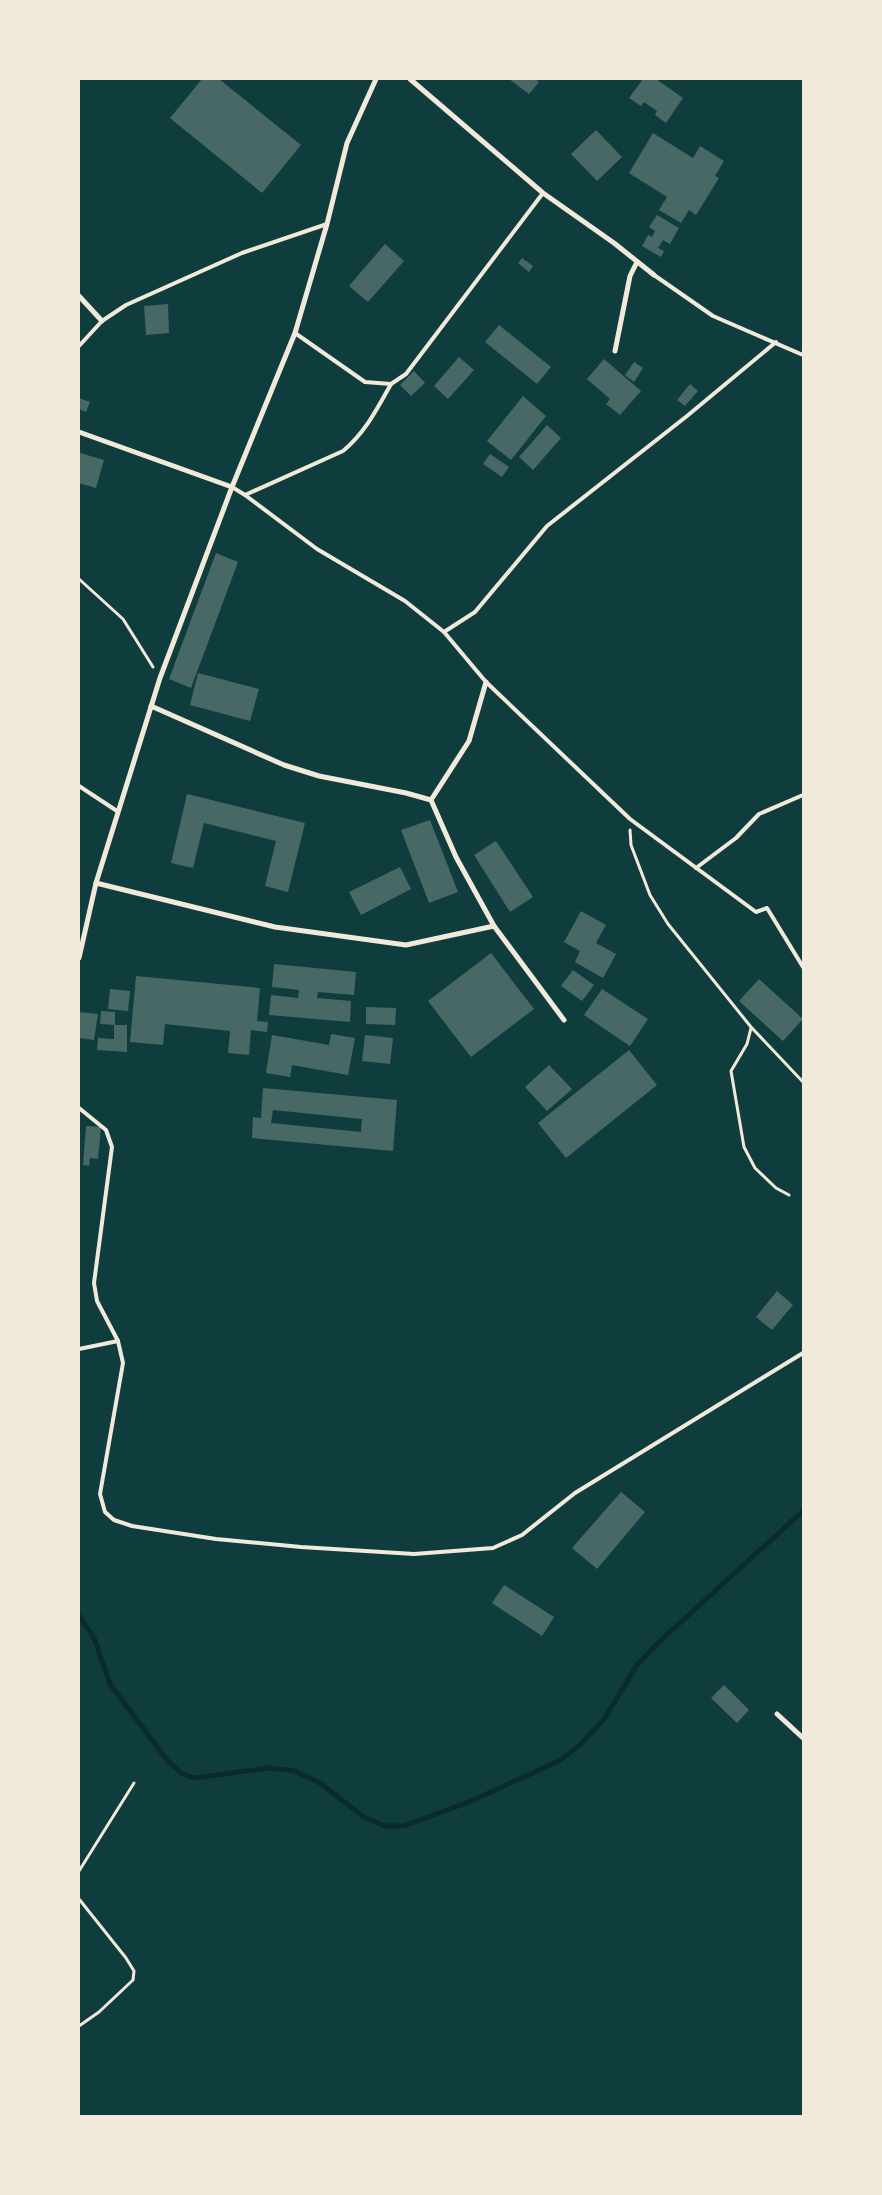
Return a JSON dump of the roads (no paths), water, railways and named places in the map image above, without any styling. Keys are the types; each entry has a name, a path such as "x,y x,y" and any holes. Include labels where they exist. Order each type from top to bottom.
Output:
{"street":[{"path":"79,958 96,883 160,678 232,487 296,333 327,224 347,143 376,79"},
{"path":"410,79 543,193 654,275"},
{"path":"615,351 630,276 637,262"},
{"path":"79,296 102,321"},
{"path":"79,432 232,487"},
{"path":"431,800 470,740 486,682"},
{"path":"151,706 284,765 319,776 431,800"},
{"path":"431,800 456,857 494,926 564,1020"},
{"path":"96,883 276,926 406,945 494,926"},
{"path":"777,1714 803,1738"}],"lane":[{"path":"245,495 343,451 356,440 373,417 391,384 406,374 543,193"},
{"path":"79,346 102,321 126,305 242,253 327,224"},
{"path":"654,275 713,316 803,355"},
{"path":"296,333 365,382 391,384"},
{"path":"444,632 475,612 548,526 687,416 776,342"},
{"path":"232,487 317,549 405,601 444,632 486,682 630,819 756,912 767,908 803,967"},
{"path":"79,786 117,811"},
{"path":"696,868 736,838 759,814 803,795"},
{"path":"79,1108 106,1130 112,1147 94,1283 96,1301 118,1341 123,1363 100,1494 105,1512 114,1520 132,1526 216,1539 414,1554 492,1548 522,1535 574,1493 803,1353"},
{"path":"79,1349 118,1341"}],"waterway":[{"path":"79,1616 94,1638 110,1684 167,1760 181,1773 194,1778 269,1768 295,1771 320,1783 364,1817 384,1826 404,1826 469,1802 559,1761 581,1744 605,1718 637,1665 659,1642 803,1511"}]}
